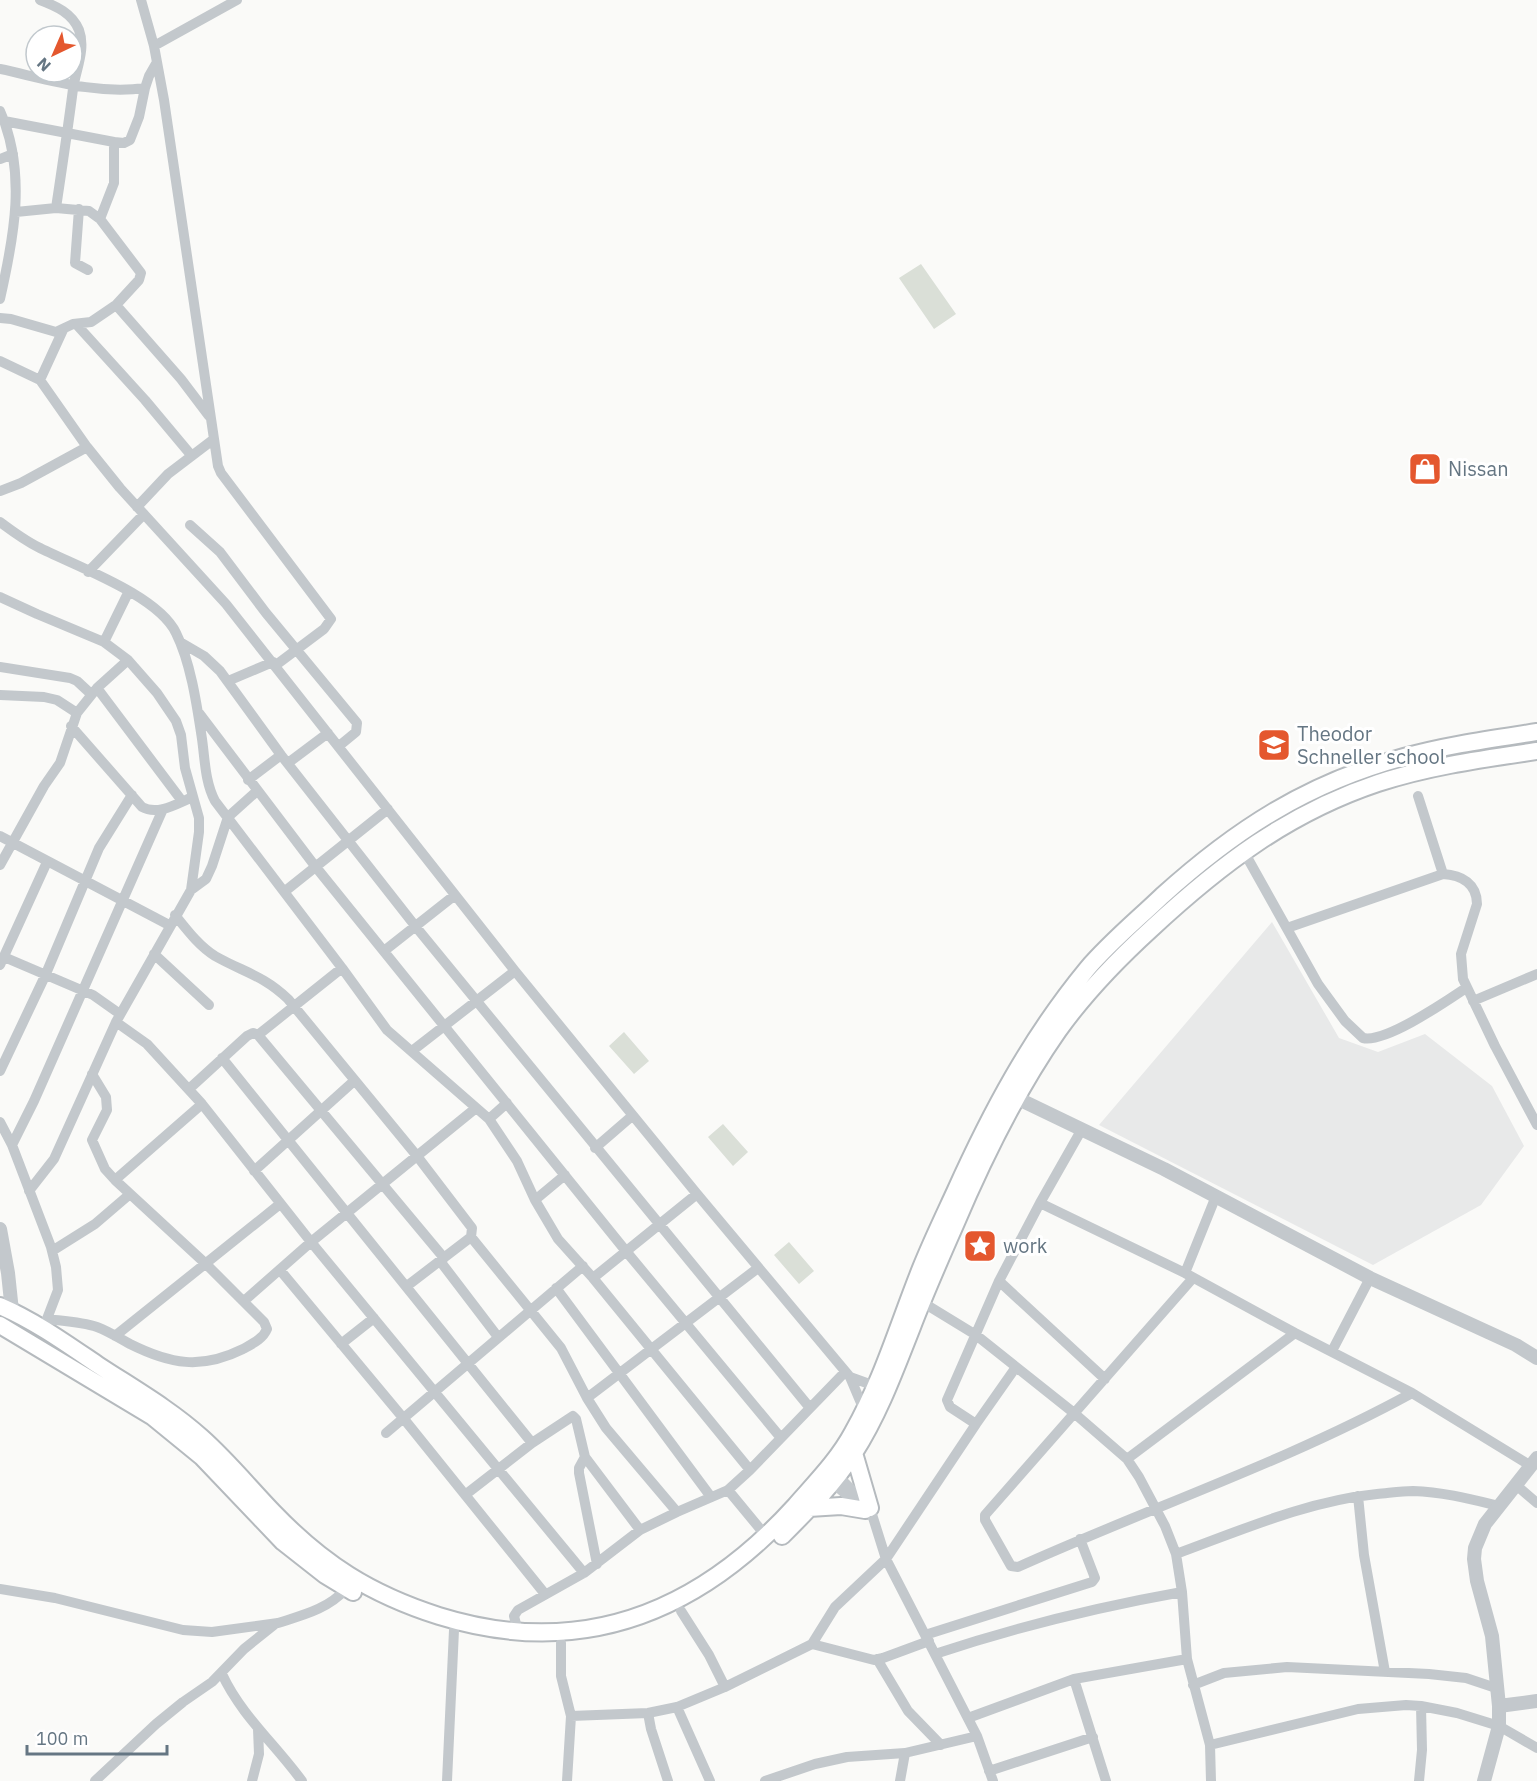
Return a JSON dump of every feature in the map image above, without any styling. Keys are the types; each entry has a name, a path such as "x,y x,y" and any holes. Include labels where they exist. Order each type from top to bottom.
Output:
{"main road":[{"path":"0,1325 153,1417 202,1457 266,1515 343,1574 360,1584 437,1615 518,1632 564,1632 616,1623 661,1608 682,1598 724,1571 766,1536 854,1453 879,1407 1010,1096 1046,1023 1195,866 1251,825 1294,800 1357,772 1405,756 1469,742 1537,732"},
{"path":"1098,969 1243,850 1308,812 1378,783 1451,764 1537,751"},
{"path":"6,1309 45,1324 180,1420 226,1461 266,1515 304,1559 346,1589 407,1615 454,1630 524,1642 561,1643 598,1637 642,1627 681,1611 724,1585 766,1551 809,1508 830,1475 864,1410 923,1261 976,1145 1010,1096"},
{"path":"809,1508 841,1506 869,1511 854,1453"}],"street":[{"path":"40,0 65,12 74,20 81,38 56,208"},
{"path":"141,0 157,62 221,473 331,619 324,629 274,664 228,681"},
{"path":"154,46 235,0"},
{"path":"0,299 4,260 16,212 17,188 13,154 2,116 124,143 130,140 139,117 149,76 157,62"},
{"path":"0,69 113,91 145,88"},
{"path":"100,219 114,183 114,142"},
{"path":"0,159 13,154"},
{"path":"0,318 11,319 53,332 76,324 91,322 116,305 139,280 141,273 100,219 89,211 56,208 16,212"},
{"path":"79,209 75,263 88,270"},
{"path":"116,305 181,379 211,418"},
{"path":"76,324 191,455"},
{"path":"40,380 63,330"},
{"path":"0,361 40,380 87,447 140,511 226,604 515,971 848,1375 864,1410"},
{"path":"88,572 140,511 161,480 214,439"},
{"path":"0,491 21,483 87,447"},
{"path":"0,522 35,546 129,591 163,616 176,632 197,710 208,785 215,801 387,1030 489,1119 517,1161 535,1200 558,1239 594,1278 750,1470"},
{"path":"190,525 220,552 266,613 357,723 356,732 339,746"},
{"path":"104,642 129,591"},
{"path":"0,597 104,642 128,660 157,693 176,721 181,735 185,768 199,818 191,890"},
{"path":"180,642 211,661 228,681 284,759 416,927 810,1408"},
{"path":"0,865 44,786 60,763 77,713 94,691 128,660"},
{"path":"0,667 70,678 94,691 182,801"},
{"path":"0,695 44,697 57,700 77,713"},
{"path":"197,710 315,866 625,1250 781,1438"},
{"path":"71,726 147,810 158,811 193,797"},
{"path":"248,780 328,733"},
{"path":"29,1191 54,1159 118,1018 172,920 191,890 206,879 228,817 257,791"},
{"path":"0,1071 45,975 99,848 132,795"},
{"path":"1418,796 1443,874"},
{"path":"12,1145 25,1121 124,901 163,809"},
{"path":"284,892 388,809"},
{"path":"0,836 84,882 172,920 214,955 272,984 294,1007 417,1156 472,1228 471,1237 561,1348 587,1398 606,1428 677,1512"},
{"path":"1243,850 1328,1000 1363,1038 1375,1039 1415,1020 1466,988"},
{"path":"47,862 2,961 45,975 99,998 147,1044 202,1104 311,1242 584,1572"},
{"path":"1287,928 1443,874 1462,877 1477,897 1476,912 1461,954 1461,971 1466,988 1537,1125"},
{"path":"384,951 455,895"},
{"path":"154,954 209,1005"},
{"path":"258,1035 342,968"},
{"path":"412,1051 515,971"},
{"path":"1473,1001 1537,974"},
{"path":"189,1089 250,1034 258,1035 442,1259 498,1337"},
{"path":"222,1058 532,1443"},
{"path":"0,1122 12,1145 56,1267 58,1290 45,1324 92,1325 145,1351 184,1364 218,1359 253,1343 266,1332 264,1322 105,1168 92,1140 107,1110 106,1097 93,1074"},
{"path":"254,1171 354,1081"},
{"path":"1010,1096 1216,1196 1370,1278 1537,1358"},
{"path":"489,1119 507,1103"},
{"path":"115,1180 202,1104"},
{"path":"244,1301 311,1242 476,1107"},
{"path":"595,1148 633,1116"},
{"path":"976,1424 950,1407 947,1402 999,1281 1082,1129"},
{"path":"535,1200 565,1175"},
{"path":"52,1251 95,1224 130,1194"},
{"path":"594,1278 625,1250 697,1194"},
{"path":"1216,1196 1189,1276 1105,1379 985,1515 984,1518 1013,1568 1080,1539 1157,1510 1345,1428 1412,1393"},
{"path":"1040,1203 1189,1276 1412,1393 1534,1462 1481,1532 1475,1548 1477,1581 1492,1636 1499,1707 1499,1726 1484,1781"},
{"path":"115,1336 280,1204"},
{"path":"0,1229 9,1273 6,1309"},
{"path":"407,1286 471,1237"},
{"path":"386,1433 583,1266"},
{"path":"587,1398 758,1268"},
{"path":"280,1270 545,1594"},
{"path":"1332,1351 1370,1278"},
{"path":"999,1281 1105,1379"},
{"path":"556,1288 711,1497"},
{"path":"922,1302 976,1335 1074,1413 1127,1459 1157,1510 1176,1554 1182,1592 1187,1659 1210,1745 1211,1781"},
{"path":"341,1344 374,1318"},
{"path":"1127,1459 1295,1333"},
{"path":"571,1716 648,1713 677,1707 725,1688 812,1644 835,1607 886,1559 1016,1367"},
{"path":"848,1375 875,1386"},
{"path":"518,1632 515,1613 521,1607 597,1564 640,1530 728,1490 810,1408 848,1375"},
{"path":"465,1495 532,1443 573,1416 576,1419 585,1457 640,1530"},
{"path":"585,1457 579,1473 597,1564"},
{"path":"830,1475 869,1511 886,1559 977,1736 991,1776 1093,1737"},
{"path":"1516,1485 1537,1503"},
{"path":"728,1490 766,1536"},
{"path":"1176,1554 1275,1517 1358,1496 1411,1491 1445,1494 1499,1506"},
{"path":"1358,1496 1364,1555 1385,1672"},
{"path":"812,1644 866,1659 877,1659 927,1638 1092,1582 1095,1578 1080,1539"},
{"path":"0,1589 56,1598 196,1632 222,1631 278,1623 322,1608 346,1589"},
{"path":"935,1654 980,1639 1098,1608 1182,1592"},
{"path":"681,1611 709,1655 725,1688"},
{"path":"95,1781 156,1724 222,1674 244,1649 278,1623"},
{"path":"447,1781 454,1630"},
{"path":"561,1643 561,1676 571,1716 567,1781"},
{"path":"877,1659 908,1712 941,1745"},
{"path":"968,1718 1074,1679 1187,1659"},
{"path":"1193,1685 1224,1674 1270,1668 1302,1668 1466,1678 1496,1688"},
{"path":"222,1674 232,1694 258,1729 302,1781"},
{"path":"1074,1679 1106,1781"},
{"path":"1499,1707 1537,1701"},
{"path":"1210,1745 1358,1709 1421,1706 1457,1713 1499,1726 1537,1748"},
{"path":"1419,1781 1422,1750 1421,1706"},
{"path":"677,1707 710,1781"},
{"path":"648,1713 668,1781"},
{"path":"252,1781 259,1754 258,1729"},
{"path":"765,1781 815,1764 847,1757 905,1753 977,1736"},
{"path":"905,1753 901,1778 913,1781"}],"shaded area":[{"path":"921,264 956,314 934,329 899,278"},
{"path":"1272,922 1339,1038 1378,1052 1425,1034 1492,1086 1524,1146 1481,1205 1373,1265 1099,1125"},
{"path":"624,1032 649,1061 634,1074 609,1046"},
{"path":"723,1124 748,1152 733,1166 708,1137"},
{"path":"789,1242 814,1271 799,1284 774,1255"}],"place":[{"name":"Nissan","path":"1425,469"},
{"name":"Theodor Schneller school","path":"1274,745"},
{"name":"work","path":"980,1246"}]}
